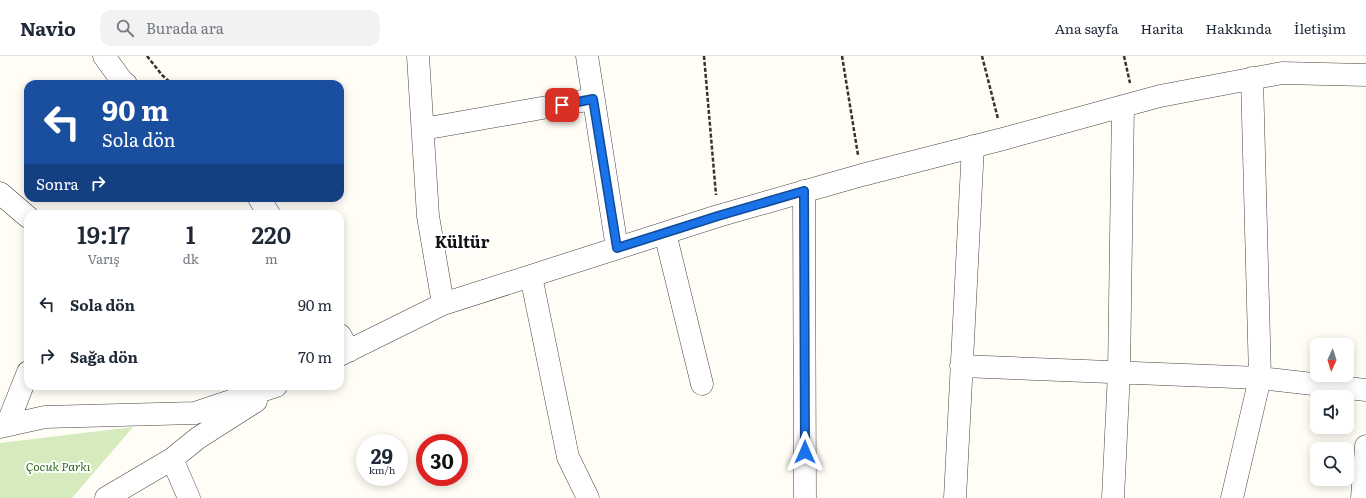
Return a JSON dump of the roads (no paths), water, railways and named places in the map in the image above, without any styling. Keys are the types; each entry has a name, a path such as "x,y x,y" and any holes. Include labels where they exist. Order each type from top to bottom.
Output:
{"street":[{"path":"104,56 121,80"},
{"path":"418,56 428,216 443,304"},
{"path":"587,56 617,248"},
{"path":"344,347 443,304 718,216 862,175 1128,104 1160,96 1282,73 1366,75"},
{"path":"1232,498 1260,378 1252,78"},
{"path":"423,129 593,99"},
{"path":"1113,498 1128,104"},
{"path":"955,498 973,146"},
{"path":"804,191 805,498"},
{"path":"0,193 24,214"},
{"path":"665,233 702,384"},
{"path":"531,276 568,457 588,498"},
{"path":"961,366 1260,378 1366,390"},
{"path":"3,426 24,381"},
{"path":"3,426 46,417 195,413 264,390"},
{"path":"106,498 172,459 198,438 273,390"},
{"path":"1362,498 1366,446"},
{"path":"172,459 189,498"}],"district":[{"name":"Kültür","path":"462,242"}],"park label":[{"name":"Çocuk Parkı","path":"58,467"}]}
